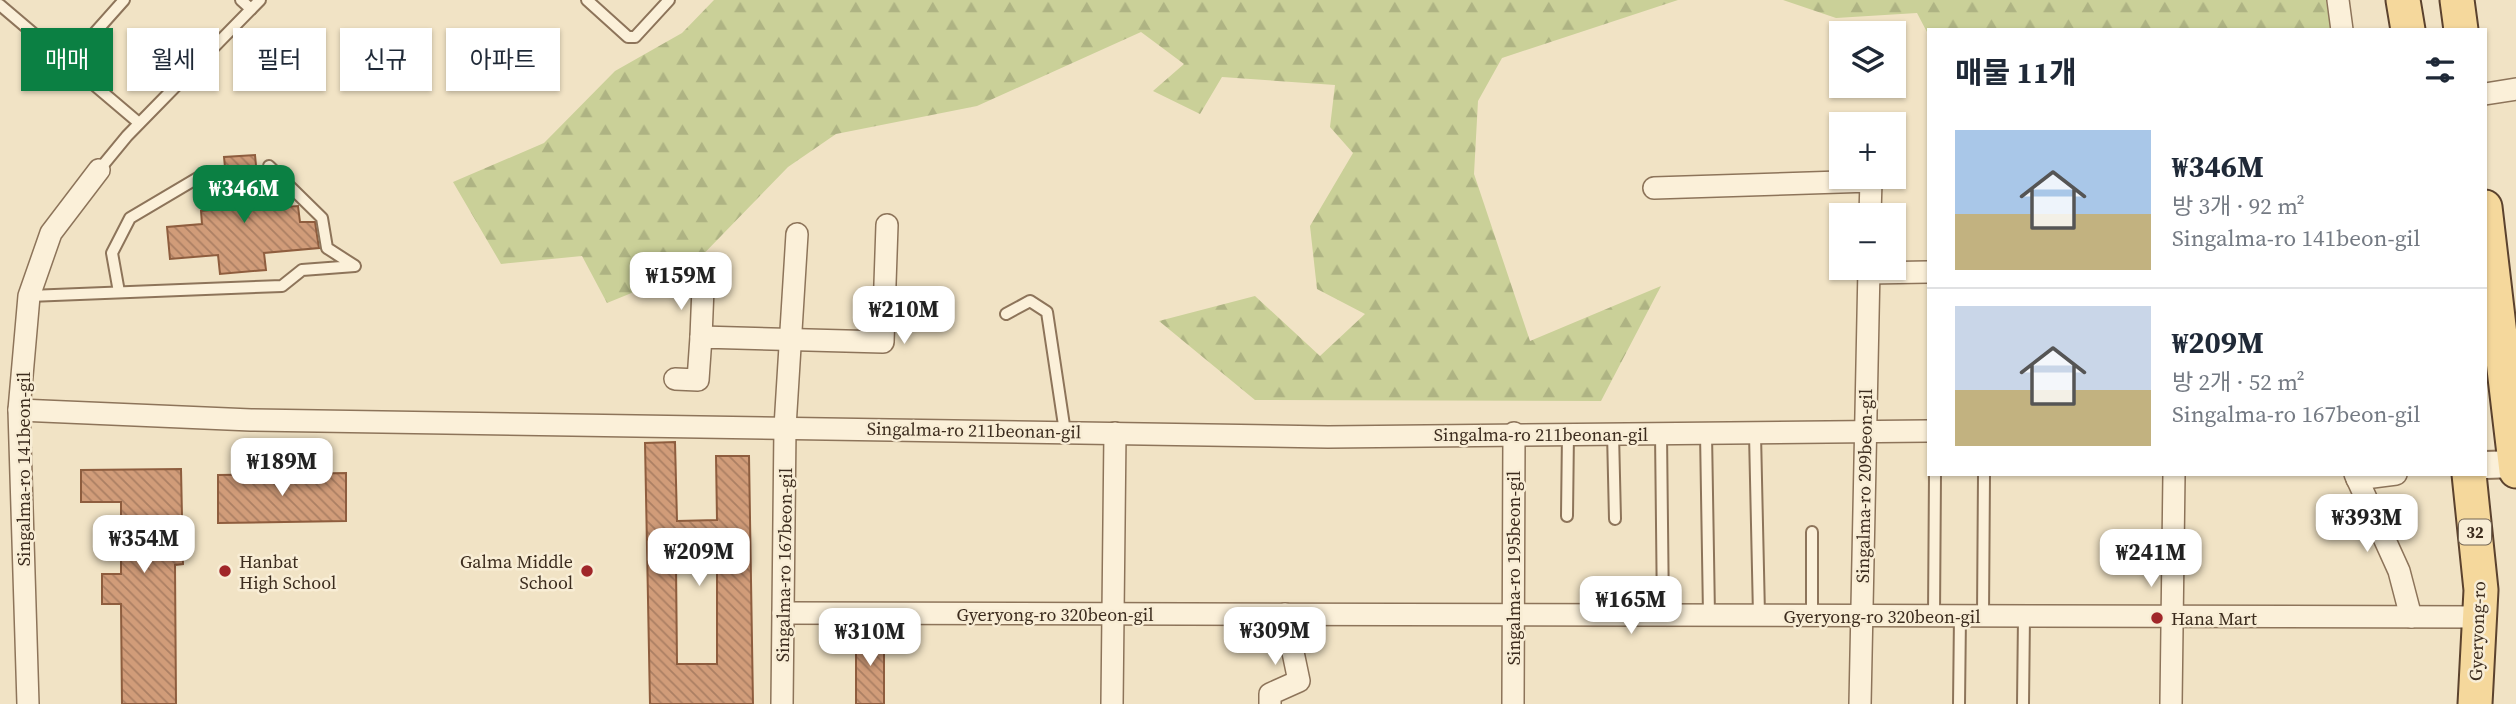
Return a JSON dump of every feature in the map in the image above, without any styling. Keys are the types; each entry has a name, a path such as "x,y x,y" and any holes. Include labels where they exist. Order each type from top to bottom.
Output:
{"main road":[{"path":"2403,0 2408,28"},
{"path":"2457,0 2462,28"},
{"path":"2487,230 2508,466"},
{"name":"Gyeryong-ro","path":"2469,476 2481,590 2475,704"}],"street":[{"path":"2337,0 2342,28"},
{"path":"2487,94 2516,89"},
{"name":"Singalma-ro 141beon-gil","path":"28,704 19,410 29,296 51,233 99,170"},
{"path":"1654,188 1871,181 1870,203"},
{"path":"701,337 883,342 887,225"},
{"name":"Singalma-ro 167beon-gil","path":"782,704 785,427 797,234"},
{"path":"1906,272 1927,272"},
{"name":"Singalma-ro 209beon-gil","path":"1860,704 1869,280"},
{"path":"676,379 698,380 704,288"},
{"name":"Singalma-ro 211beonan-gil","path":"19,410 265,421 1328,437 1514,433 1866,434 1927,431"},
{"path":"1112,704 1115,433"},
{"name":"Singalma-ro 195beon-gil","path":"1513,704 1514,433"},
{"path":"2171,704 2174,476"},
{"path":"2359,476 2399,571 2411,617"},
{"name":"Gyeryong-ro 320beon-gil","path":"783,613 2479,617"},
{"path":"1270,704 1270,694 1299,681 1285,614"}],"lane":[{"path":"100,28 124,0"},
{"path":"241,0 251,9"},
{"path":"99,170 139,123 260,0"},
{"path":"587,0 628,37 635,37 669,0"},
{"path":"0,5 27,28"},
{"path":"100,91 139,123"},
{"path":"29,296 282,286 302,270 355,266 327,248 322,218 269,166"},
{"path":"120,292 112,253 130,218 206,173"},
{"path":"1006,314 1030,301 1047,312 1065,432"},
{"path":"1567,433 1567,516"},
{"path":"1613,433 1615,519"},
{"path":"1661,433 1663,615"},
{"path":"1706,433 1709,615"},
{"path":"1755,433 1759,615"},
{"path":"1934,616 1935,476"},
{"path":"1983,616 1984,476"},
{"path":"1812,532 1812,615"},
{"path":"1959,704 1960,616"},
{"path":"2023,704 2024,616"}],"green space":[{"path":"714,0 1678,0 1502,58 1478,101 1474,174 1530,341 1661,286 1601,401 1255,400 1159,321 1255,296 1320,356 1365,314 1317,289 1310,226 1353,153 1330,127 1335,85 1222,77 1200,114 1153,91 1184,64 1141,32 977,106 836,134 788,167 688,270 607,303 582,256 501,264 453,182 544,143 615,71 682,33"},
{"path":"1783,0 2326,0 2331,28 1927,28 1927,32 1917,13 1836,18"}],"building":[{"path":"255,155 259,196 284,194 285,207 298,206 300,222 315,222 319,248 264,253 266,270 220,274 218,255 170,259 167,227 202,224 201,211 229,208 224,157"},
{"path":"675,442 677,521 717,520 716,456 749,456 753,704 650,704 645,443","holes":["676,564 717,564 717,664 677,664"]},
{"path":"181,469 183,564 175,565 176,704 122,704 121,604 102,604 102,574 121,574 121,502 81,502 81,470"},
{"path":"346,473 346,521 218,523 218,475"},
{"path":"856,632 884,633 884,704 856,704"}],"place":[{"name":"Hanbat High School","path":"225,571"},
{"name":"Galma Middle School","path":"587,571"},
{"name":"Hana Mart","path":"2157,618"}]}
